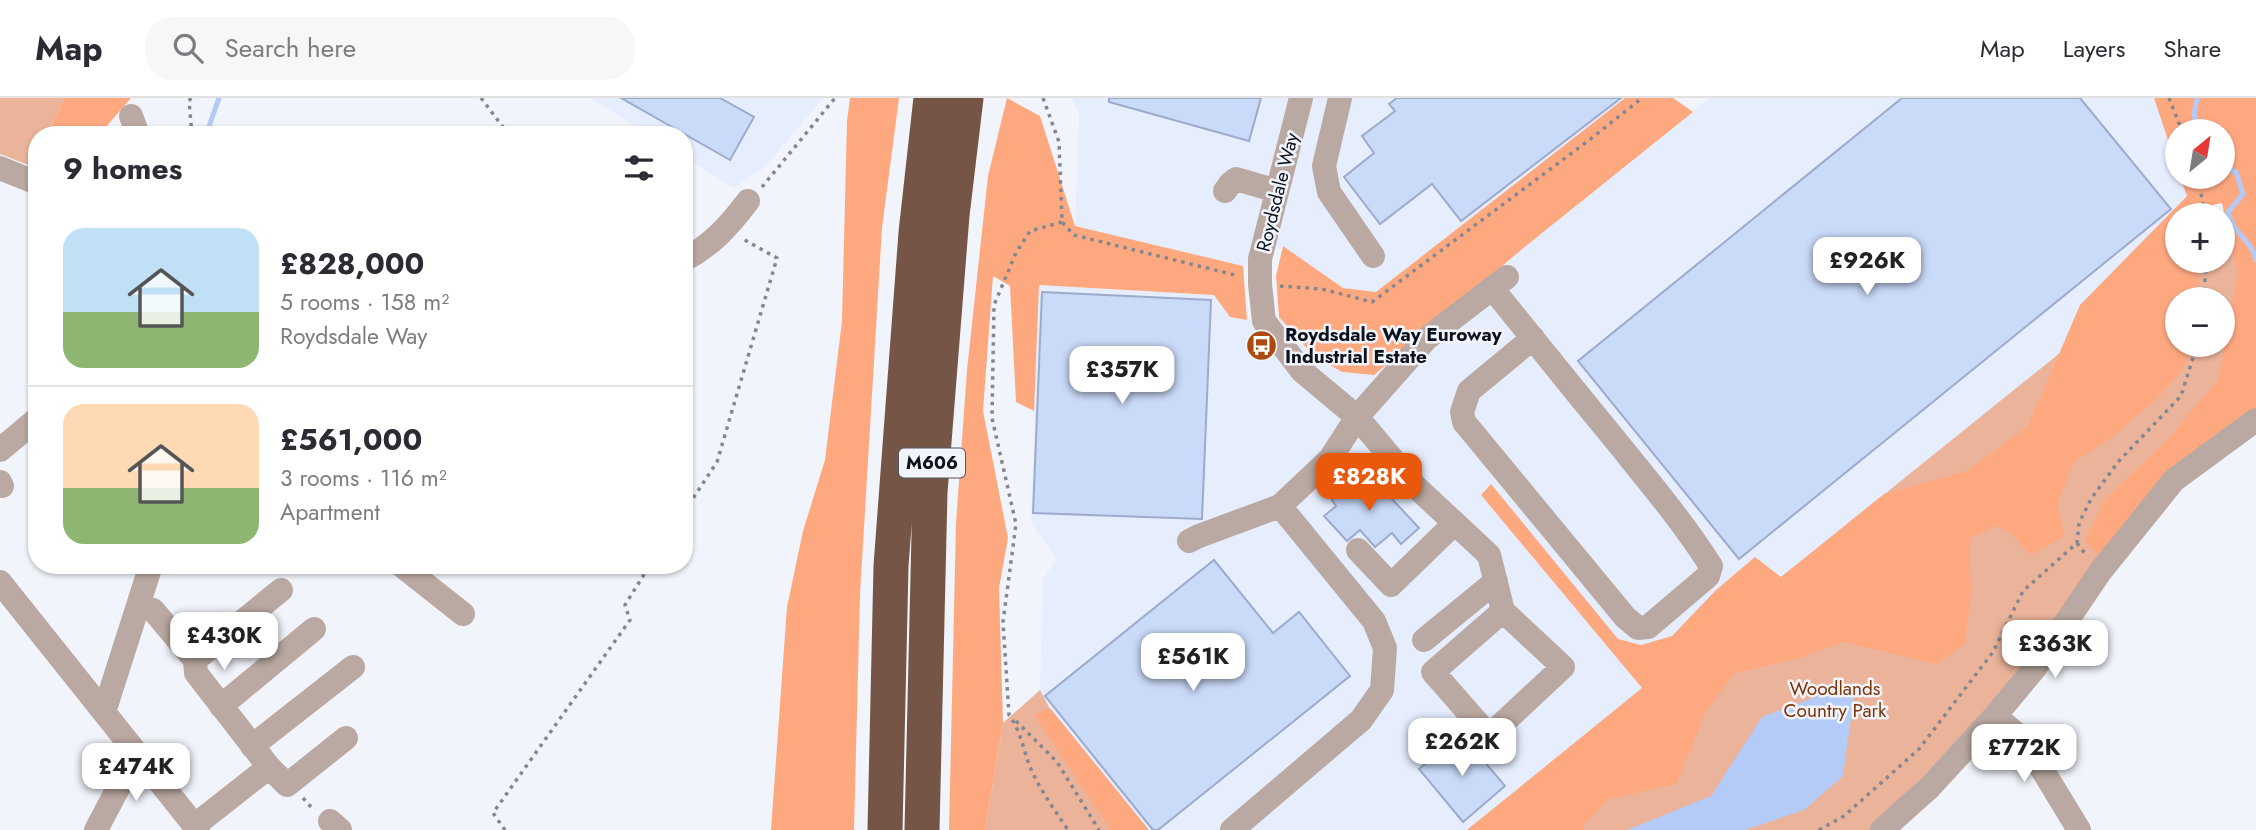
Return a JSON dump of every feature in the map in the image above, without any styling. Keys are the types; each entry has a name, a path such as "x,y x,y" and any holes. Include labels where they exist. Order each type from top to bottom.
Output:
{"highway":[{"name":"M606","path":"884,830 891,566 916,233 931,98"},
{"name":"M606","path":"922,830 930,492 952,215 966,98"}],"street":[{"name":"Roydsdale Way","path":"1301,98 1260,259 1265,321 1302,371 1357,417 1415,486 1489,555 1503,611"},
{"path":"1340,98 1324,166 1329,192 1373,256"},
{"path":"0,168 28,179"},
{"path":"1225,191 1236,179 1277,191"},
{"path":"693,255 706,248 726,230 748,201"},
{"path":"1194,538 1280,506 1330,458 1357,417 1426,338 1500,283 1533,338 1689,532 1711,566 1708,576 1648,627 1638,628 1625,617 1464,422 1462,412 1469,391 1533,338"},
{"path":"1882,830 1930,787 1995,716 2035,668 2100,572 2174,480 2256,420"},
{"path":"0,450 28,427"},
{"path":"1232,830 1361,720 1382,690 1385,648 1374,621 1280,506"},
{"path":"1359,550 1391,585 1455,523"},
{"path":"104,712 148,574"},
{"path":"412,574 463,614"},
{"path":"1424,640 1496,581"},
{"path":"0,582 196,828 269,767"},
{"path":"195,660 281,590"},
{"path":"139,605 153,610 195,660 196,673 220,706 269,767 288,784 346,738"},
{"path":"1503,611 1563,667 1489,736 1433,672 1503,611"},
{"path":"220,706 314,629"},
{"path":"252,746 353,667"},
{"path":"1995,716 2025,741 2079,830"},
{"path":"96,830 136,754"}],"path":[{"path":"191,98 191,126"},
{"path":"481,98 502,126"},
{"path":"748,201 770,179 835,98"},
{"path":"1043,98 1059,142 1062,222 1030,231 1016,253 994,305 992,418 1016,524 1003,622 1009,715 1018,727 1038,785 1068,830"},
{"path":"2169,98 2177,119"},
{"path":"693,498 717,462 777,258 726,230"},
{"path":"1819,830 1844,816 1919,749 1993,652 2023,591 2077,543 2079,523 2091,499 2118,462 2181,396 2193,357"},
{"path":"505,830 493,813 630,620 625,605 644,574"},
{"path":"1009,715 1057,762 1099,830"},
{"path":"288,784 335,826"}],"shaded area":[{"path":"64,98 131,98 107,126 51,126"},
{"path":"590,98 823,98 765,167 734,188 693,163 693,126 635,126"},
{"path":"850,98 899,98 882,228 860,594 854,830 771,830 787,607 803,531 825,460 842,321 847,121"},
{"path":"1007,98 1040,116 1075,226 1243,266 1247,320 1230,317 1214,295 1039,285 1034,411 1016,402 1010,286 993,276 983,411 1008,538 999,588 1003,723 985,830 949,830 956,523 967,370 988,176"},
{"path":"1071,98 1625,98 1376,292 1343,288 1283,246 1243,266 1075,226 1079,112"},
{"path":"1625,98 1673,98 1693,112 1521,250 1374,375 1342,372 1313,355 1279,317 1276,276 1283,246 1343,288 1376,292"},
{"path":"1710,98 2154,98 2165,131 2165,189 2184,189 2187,196 2183,203 2165,203 2165,268 1467,830 1114,830 1040,690 1043,579 1057,559 1031,523 1038,285 1215,295 1230,317 1247,320 1279,317 1313,355 1342,372 1374,375 1521,250"},
{"path":"2154,98 2256,98 2256,409 2102,558 2085,541 2104,500 2169,438 2218,380 2222,357 2235,357 2235,289 2238,273 2235,260 2235,203 2180,203 2187,196 2184,189 2235,189 2235,119 2165,119 2165,131"},
{"path":"2165,218 2165,273 2198,273 2199,287 2165,287 2165,357 2188,357 2187,363 2159,397 2112,437 2074,462 2057,504 2064,536 2031,555 2008,531 1994,526 1969,539 1971,592 1965,643 1937,664 1843,642 1800,658 1735,673 1706,711 1676,784 1609,799 1583,826 1584,830 1467,830 1642,688 1481,495 1491,484 1618,639 1641,645 1672,636 1716,590 1755,557 1781,577 1884,494 1967,471 2028,426 2080,305"},
{"path":"1050,708 1149,830 1111,830 1034,715"}],"green space":[{"path":"0,98 64,98 51,126 28,126 28,165 0,154"},
{"name":"Woodlands Country Park","path":"2187,196 2202,203 2185,203"},
{"name":"Woodlands Country Park","path":"2235,242 2256,420 2174,480 2071,614 1882,830 1467,830 2165,268 2165,273 2235,273"},
{"path":"1040,690 1114,830 985,830 1003,723"}],"water":[{"path":"1856,682 1843,776 1804,810 1745,830 1627,830 1711,796 1762,717"}],"building":[{"path":"621,98 720,98 754,117 730,160 693,139 693,126 670,126"},
{"path":"1109,98 1261,98 1249,141 1109,102"},
{"path":"1397,98 1621,98 1461,221 1432,184 1380,224 1344,177 1374,153 1362,136 1395,111 1389,104"},
{"path":"1902,98 2080,98 2166,203 2165,214 1739,559 1578,361"},
{"path":"1042,292 1211,300 1202,519 1033,513"},
{"path":"1366,471 1419,528 1401,544 1392,533 1375,547 1360,530 1347,541 1324,516 1336,506 1332,500"},
{"path":"1214,560 1273,633 1299,612 1350,676 1158,830 1153,830 1045,696"},
{"path":"1461,734 1505,786 1463,822 1419,769"}],"waterway":[{"path":"209,126 219,98"},
{"path":"2195,119 2197,98"},
{"path":"2235,172 2243,194 2228,212 2230,220 2254,253 2256,260"}],"place":[{"name":"Roydsdale Way Euroway Industrial Estate","path":"1262,345"}]}
